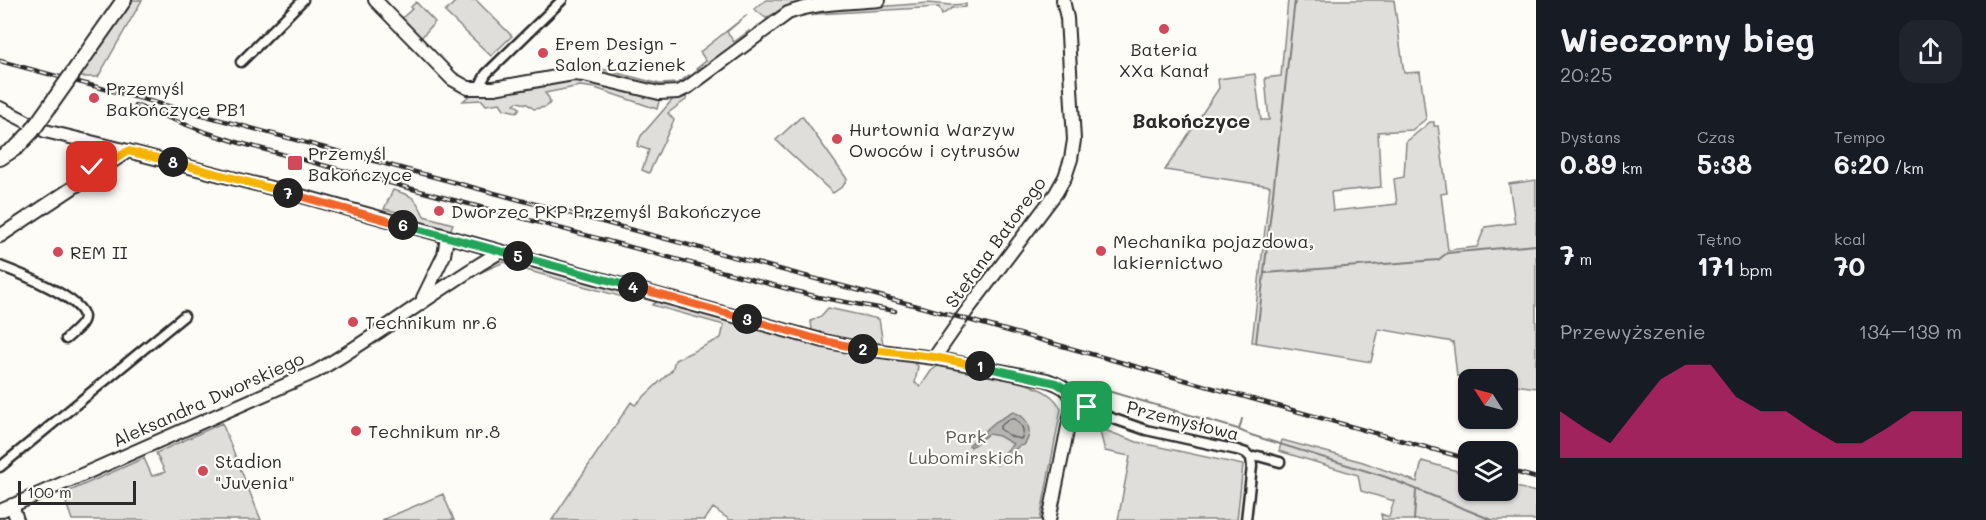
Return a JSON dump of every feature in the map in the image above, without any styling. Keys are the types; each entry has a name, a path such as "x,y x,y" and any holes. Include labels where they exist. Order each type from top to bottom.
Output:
{"main road":[{"path":"0,158 17,147 32,131 124,0"}],"street":[{"path":"241,62 303,0"},
{"path":"375,0 452,79 461,85 478,89 494,88 573,74 659,93 673,93 688,87 788,13 804,7 879,0"},
{"path":"478,89 486,74 562,0"},
{"name":"Stefana Batorego","path":"934,357 1056,193 1068,167 1073,151 1073,129 1067,18 1063,0"},
{"path":"0,108 45,131 298,195 824,341 858,348 934,357 1047,380 1064,387 1071,394 1073,402 1049,520"},
{"path":"88,141 93,156 88,177"},
{"path":"0,237 128,151"},
{"name":"Aleksandra Dworskiego","path":"421,302 444,255 447,238"},
{"path":"464,242 470,249 472,258 468,270"},
{"name":"Aleksandra Dworskiego","path":"0,511 315,372 362,344 468,270 500,252"},
{"path":"0,266 63,294 82,313 84,318 82,323 66,339"},
{"path":"0,467 184,316"},
{"name":"Przemysłowa","path":"1073,402 1129,425 1246,453 1251,458 1252,466 1246,520"},
{"name":"Przemysłowa","path":"1251,458 1258,456 1280,462"},
{"path":"12,505 17,520"}],"green space":[{"path":"132,0 142,0 98,77 79,77"},
{"path":"457,0 476,0 512,36 491,56 445,12"},
{"path":"766,0 806,0 790,5 766,18 754,9"},
{"path":"1288,0 1394,0 1404,73 1420,72 1426,119 1412,130 1378,132 1381,187 1331,192 1333,211 1397,204 1394,179 1404,177 1406,142 1430,122 1438,126 1447,193 1441,194 1448,250 1477,247 1485,227 1515,223 1509,184 1536,180 1536,388 1518,385 1518,369 1458,369 1457,376 1453,342 1379,329 1371,362 1252,342 1270,186 1165,170 1219,88 1218,79 1255,74 1261,120 1269,120 1265,78 1281,76"},
{"path":"416,2 435,22 420,39 402,18"},
{"path":"928,3 966,4 966,7 952,8 942,15 939,7 812,16 811,12"},
{"path":"747,15 727,32 734,42 749,31 749,33 699,71 696,69 706,61 700,52"},
{"path":"579,63 660,84 678,83 689,75 690,78 674,87 661,87 582,68"},
{"path":"581,79 655,97 659,101 657,109 595,88 580,86 545,93 550,103 546,107 534,109 527,104 517,102 514,104 520,108 517,112 504,109 500,103 486,105 482,100 463,101 470,95 498,93"},
{"path":"686,97 687,99 668,113 674,120 649,173 642,170 649,150 637,146 641,136 673,99"},
{"path":"802,116 847,179 843,186 833,193 776,140"},
{"path":"393,190 412,198 424,216 453,224 450,231 416,222 407,214 384,209"},
{"path":"507,258 630,292 633,300 504,262 477,274 495,261"},
{"name":"Park Lubomirskich","path":"658,301 855,354 913,362 918,366 915,383 921,386 931,371 939,365 1027,384 1047,393 1061,409 1040,520 730,520 713,508 705,520 552,520 631,402 635,405 672,370 675,360 721,338 724,325 652,305"},
{"path":"828,308 879,319 883,344 843,339 812,330 811,321 821,316"},
{"name":"Stadion \"Juvenia\"","path":"222,423 261,520 72,520 63,494 144,458 152,476 165,472 156,453"},
{"path":"1099,428 1137,442 1243,465 1237,520 1118,520 1130,456 1105,451"},
{"path":"1282,440 1363,462 1417,482 1422,461 1458,471 1458,501 1518,501 1518,488 1536,492 1536,520 1382,520 1381,514 1389,517 1394,501 1361,491 1358,475 1279,451"},
{"path":"443,494 454,520 382,520"}],"water":[{"path":"1013,412 1026,421 1029,435 1024,445 1019,446 997,465 995,463 1013,444 999,436 988,434 971,447 969,445 995,422"}],"waterway":[{"path":"1256,343 1295,0"},
{"path":"1265,273 1438,260 1447,253 1536,245"},
{"path":"1094,387 1238,429"},
{"path":"1172,421 1174,412"},
{"path":"1242,419 1239,430 1251,435 1386,477 1492,520"},
{"path":"1414,520 1416,491"}],"railway":[{"path":"0,61 962,318 1458,456"},
{"path":"135,105 240,143 818,297 895,311"},
{"path":"1518,473 1536,478"}],"place":[{"name":"Bateria XXa Kanał","path":"1164,29"},
{"name":"Erem Design - Salon Łazienek","path":"543,53"},
{"name":"Przemyśl Bakończyce PB1","path":"94,98"},
{"name":"Hurtownia Warzyw Owoców i cytrusów","path":"837,139"},
{"name":"Przemyśl Bakończyce","path":"295,163"},
{"name":"Dworzec PKP Przemyśl Bakończyce","path":"439,211"},
{"name":"Mechanika pojazdowa, lakiernictwo","path":"1101,251"},
{"name":"REM II","path":"58,252"},
{"name":"Technikum nr.6","path":"353,322"},
{"name":"Technikum nr.8","path":"356,431"},
{"name":"Stadion \"Juvenia\"","path":"203,471"}],"district":[{"name":"Bakończyce","path":"1191,120"}],"route":[{"path":"92,167 88,177 128,151 162,159 824,341 895,354 934,357 1047,380 1064,387 1071,394 1073,402 1087,407"}]}
